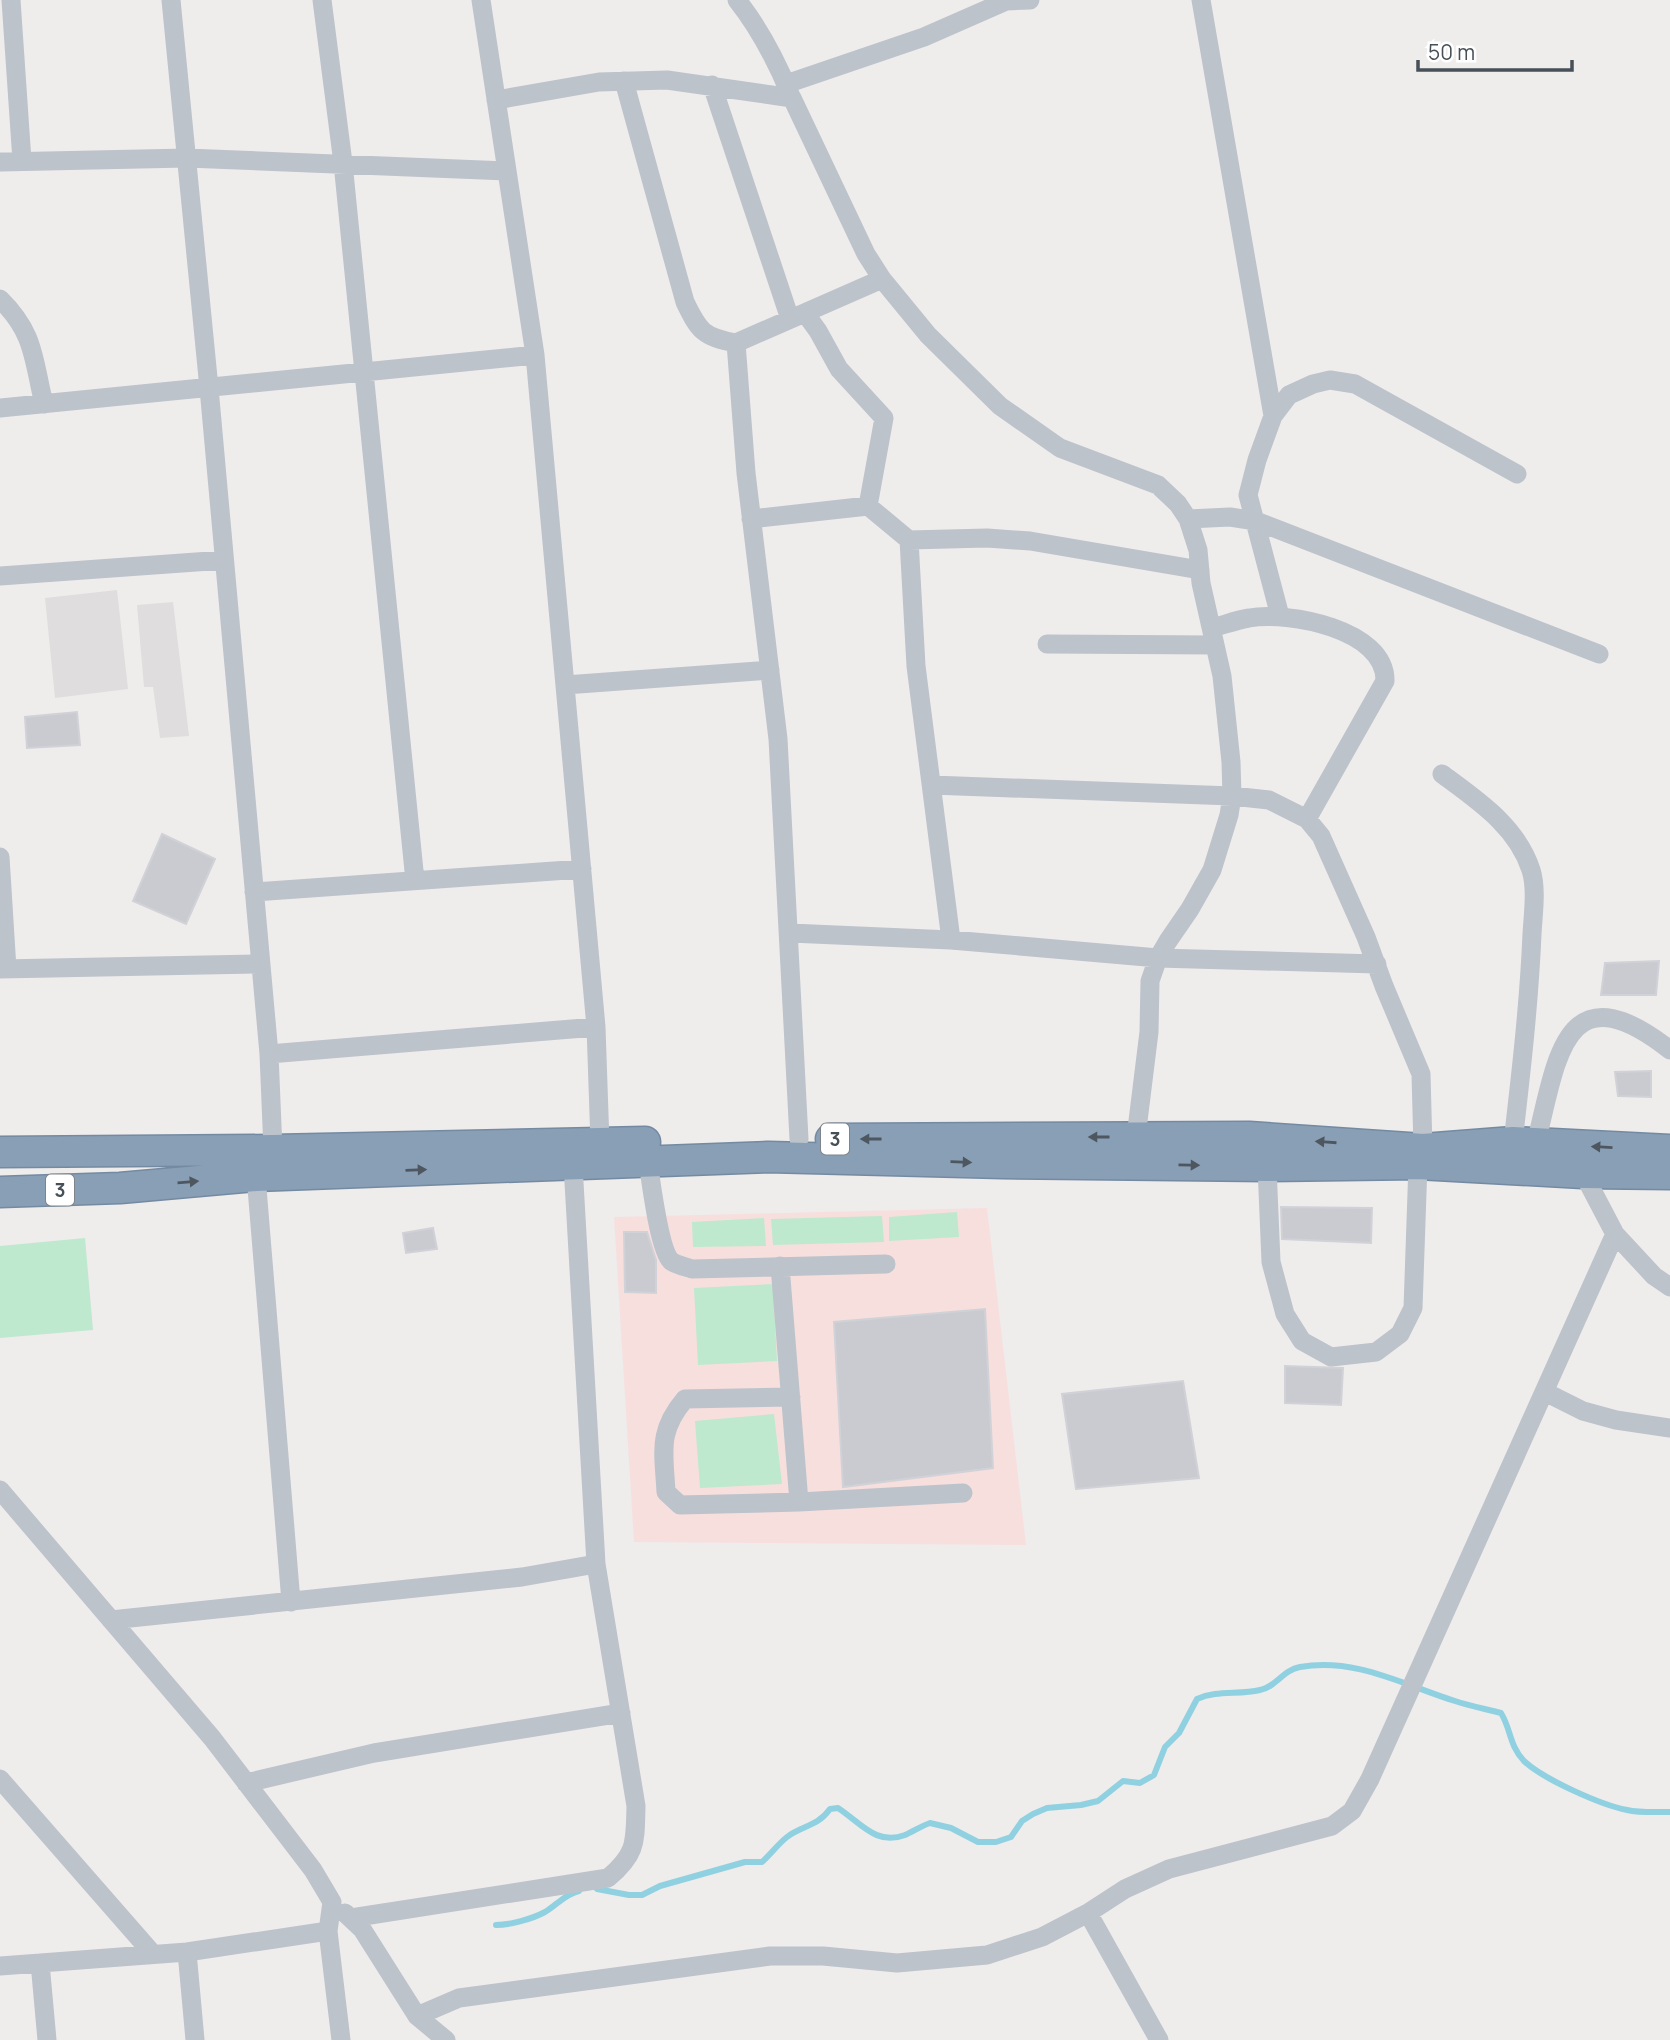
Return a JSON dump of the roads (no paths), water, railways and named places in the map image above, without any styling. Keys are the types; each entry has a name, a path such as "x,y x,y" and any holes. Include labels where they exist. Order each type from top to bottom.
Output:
{"highway":[{"name":"3","path":"0,1152 273,1150 799,1139 1249,1137 1583,1173 1670,1174"},
{"name":"3","path":"0,1192 120,1188 256,1176 768,1157 1267,1166 1420,1156 1524,1143 1670,1150"},
{"path":"116,1152 120,1188"}],"street":[{"path":"11,0 22,161"},
{"path":"171,0 269,1054 273,1150"},
{"path":"322,0 344,163 415,881"},
{"path":"481,0 535,355 596,1027 600,1143"},
{"path":"737,0 754,21 778,63 866,254 881,279 928,335 1000,406 1060,448 1158,485 1178,504 1188,519 1198,550 1223,688 1232,796 1212,870 1158,958 1150,981 1149,1032 1136,1137"},
{"path":"496,100 599,82 624,81 667,80 789,91 1006,1 1030,0"},
{"path":"1201,0 1273,416"},
{"path":"624,81 685,302 698,328 716,340 736,343 881,279"},
{"path":"712,85 798,316 818,331 839,369 884,418 868,506"},
{"path":"0,162 187,158 507,171"},
{"path":"0,299 24,326 33,347 44,404"},
{"path":"736,343 751,519 778,739 799,1139"},
{"path":"0,408 535,355"},
{"path":"1280,616 1248,495 1273,416 1289,395 1330,380 1355,384 1517,474"},
{"path":"751,519 868,506 909,540 987,538 1030,541 1200,570"},
{"path":"1188,519 1230,517 1256,521 1599,654"},
{"path":"909,540 916,666 951,940"},
{"path":"0,576 224,560"},
{"path":"1047,644 1213,637 1250,617 1280,616 1321,622 1366,645 1379,657 1385,672 1385,681 1307,819"},
{"path":"565,685 770,670"},
{"path":"1442,774 1501,820 1522,851 1532,872 1534,905 1527,1021 1524,1143"},
{"path":"932,785 1232,796 1269,800 1307,819 1321,836 1421,1074 1413,1308 1400,1334 1376,1352 1331,1357 1302,1340 1284,1314 1271,1262 1267,1166"},
{"path":"0,857 4,969 260,964"},
{"path":"254,892 582,869"},
{"path":"790,933 951,940 1158,958 1377,964"},
{"path":"1524,1143 1557,1059 1573,1031 1584,1020 1599,1017 1627,1021 1670,1050"},
{"path":"269,1054 596,1027"},
{"path":"648,1162 664,1246 671,1261 692,1269 886,1264"},
{"path":"351,1918 607,1878 625,1864 635,1841 636,1806 596,1564 573,1165"},
{"path":"1583,1173 1615,1234 1654,1276 1670,1287"},
{"path":"256,1176 290,1602"},
{"path":"417,2016 459,1998 770,1956 823,1956 897,1963 987,1955 1042,1937 1088,1913 1125,1889 1169,1869 1332,1826 1352,1811 1370,1779 1615,1234"},
{"path":"780,1266 799,1502"},
{"path":"1545,1391 1583,1411 1616,1420 1670,1428"},
{"path":"791,1397 685,1399 671,1416 663,1441 666,1492 680,1505 963,1493"},
{"path":"0,1490 212,1738 313,1870 332,1902 362,1929 417,2016 446,2040"},
{"path":"111,1620 522,1577 596,1564"},
{"path":"246,1783 374,1753 621,1713"},
{"path":"0,1779 153,1954"},
{"path":"332,1902 328,1931 341,2040"},
{"path":"1088,1913 1159,2040"},
{"path":"0,1966 187,1952 328,1931"},
{"path":"187,1952 195,2040"},
{"path":"40,1963 47,2040"}],"waterway":[{"path":"597,1889 642,1895 660,1886 745,1862 762,1862 787,1837 815,1823 830,1809 838,1808 869,1831 886,1838 905,1835 930,1823 951,1828 978,1842 996,1842 1011,1837 1022,1821 1047,1808 1098,1801 1123,1781 1140,1783 1154,1775 1165,1747 1179,1733 1197,1699 1212,1694 1260,1690 1271,1686 1294,1669 1320,1665 1379,1674 1455,1701 1501,1713 1519,1755 1544,1776 1616,1807 1637,1812 1670,1812"},
{"path":"496,1925 540,1915 579,1891"}]}
